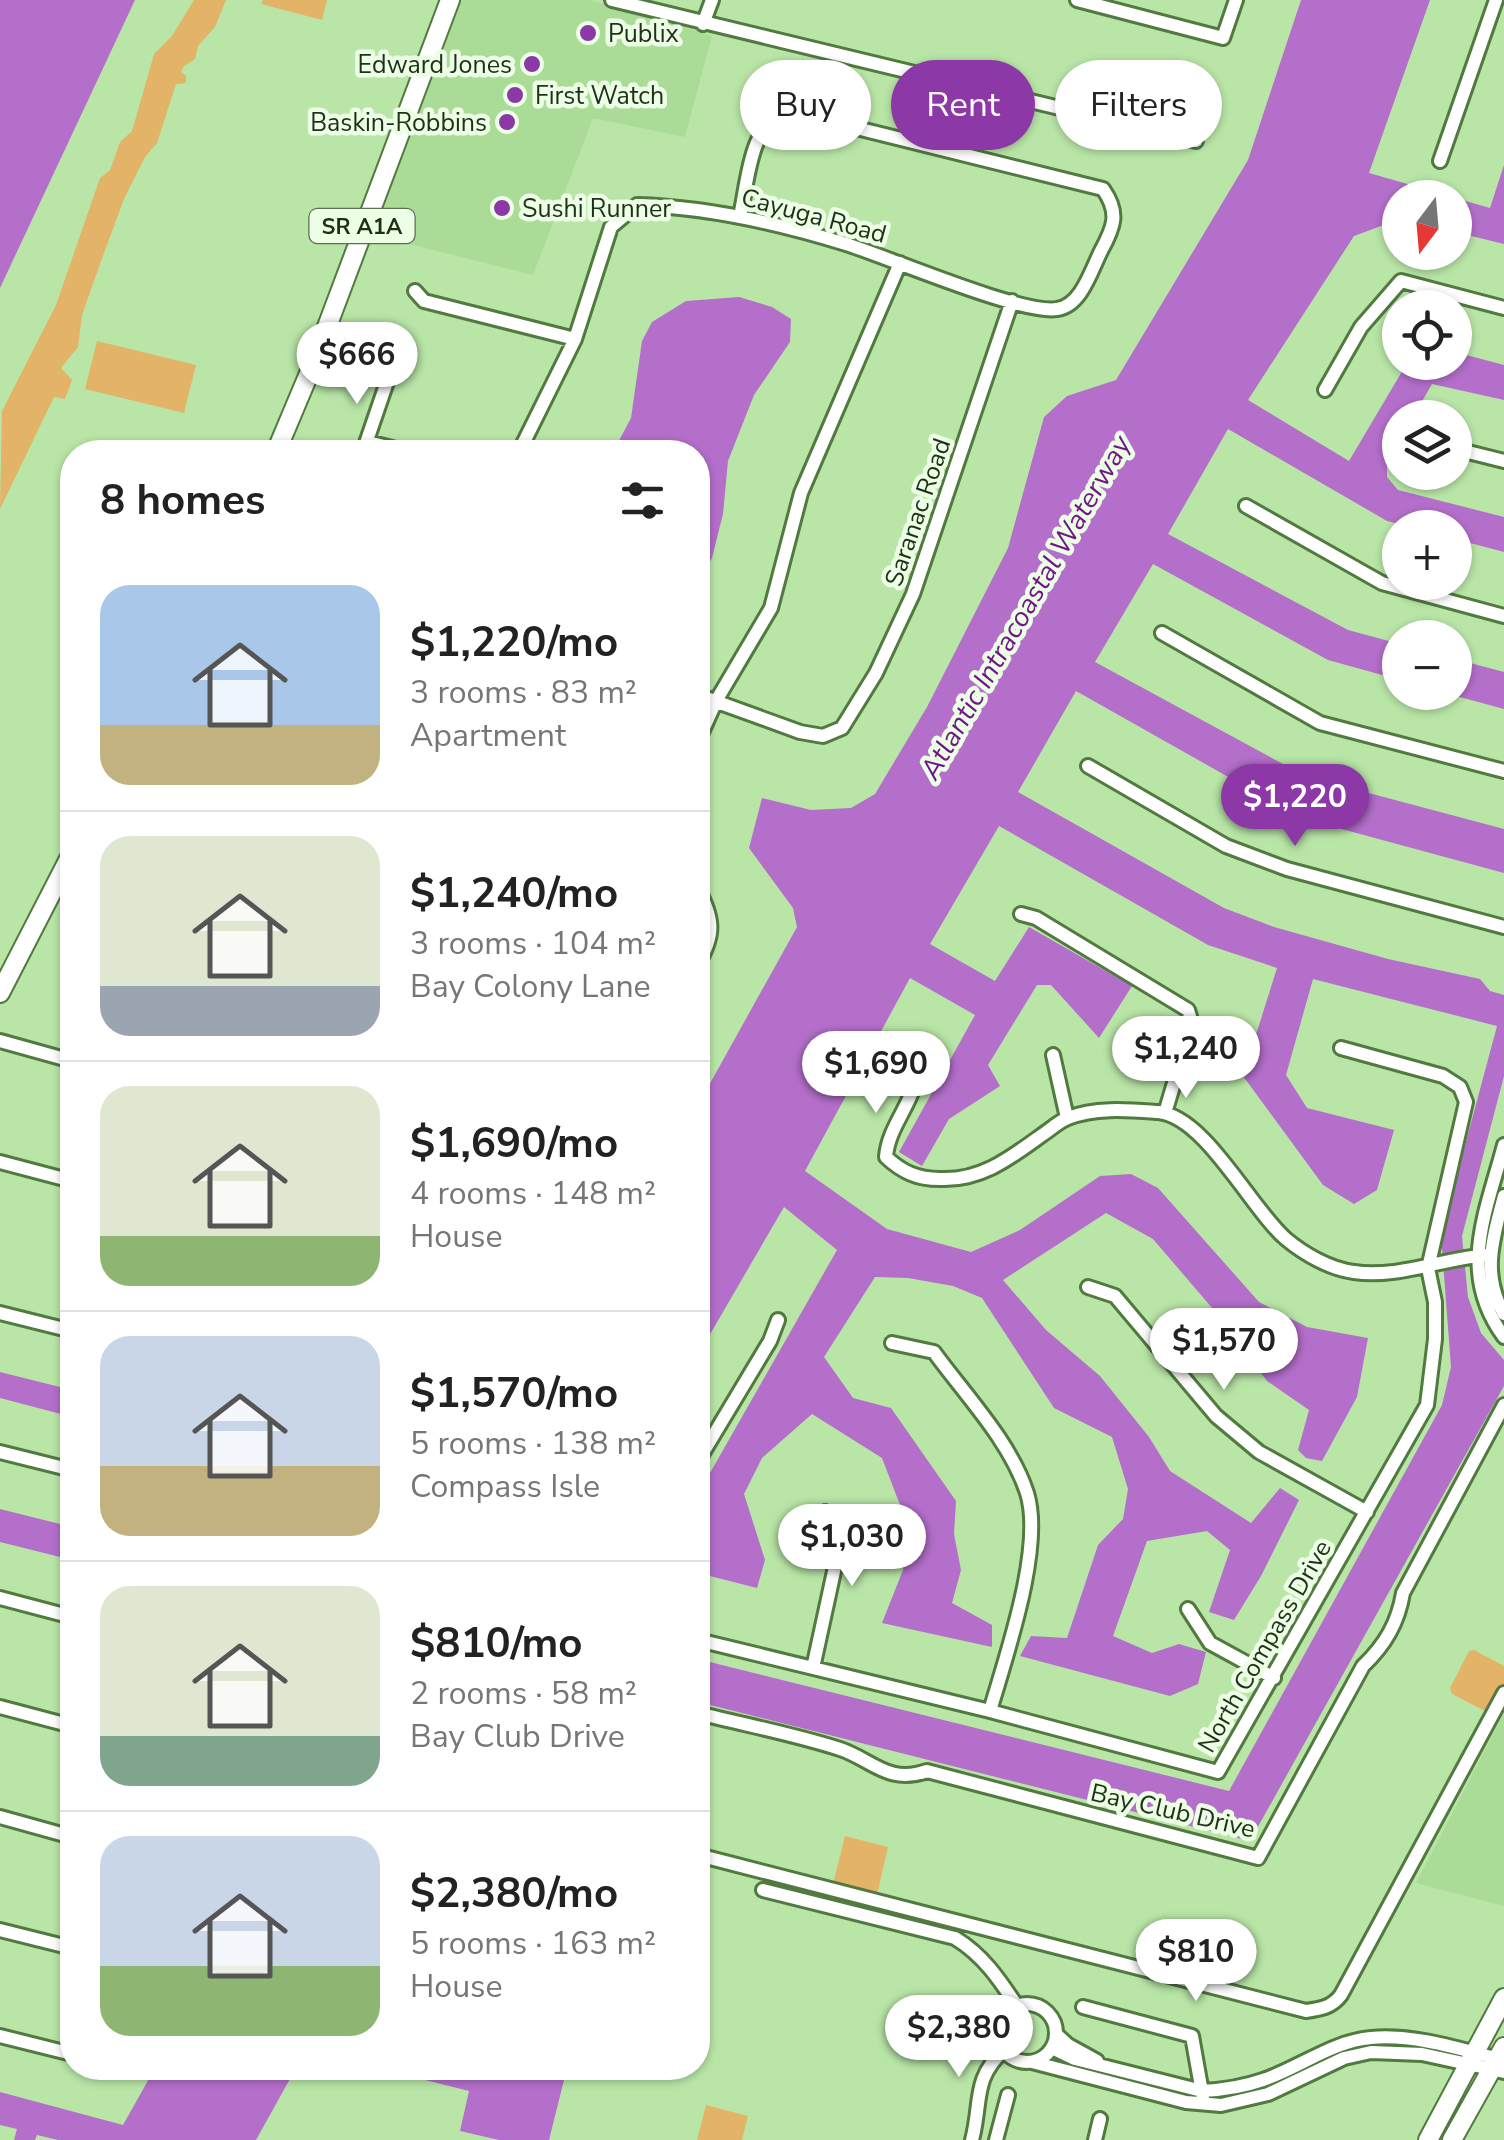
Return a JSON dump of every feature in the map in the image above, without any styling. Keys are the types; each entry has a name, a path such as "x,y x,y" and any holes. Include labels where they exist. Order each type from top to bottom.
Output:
{"main road":[{"name":"SR A1A","path":"281,440 450,0"},
{"path":"0,993 60,876"},
{"path":"1428,2140 1504,1998"},
{"path":"1452,2140 1500,2062"}],"street":[{"path":"612,0 1055,108"},
{"path":"702,24 712,0"},
{"path":"1077,0 1222,38 1236,0"},
{"path":"1440,161 1496,0"},
{"path":"740,216 760,133 776,114 788,111 1103,190 1114,205 1114,226 1075,301 1059,310 1012,301 900,263"},
{"name":"Cayuga Road","path":"526,440 575,338 611,227 637,205 740,216 846,244 900,263 801,493 771,608 710,714"},
{"path":"1325,390 1361,326 1401,282 1504,308"},
{"path":"415,292 424,300 575,338"},
{"name":"Saranac Road","path":"716,700 800,732 824,736 842,728 876,673 914,594 1012,301"},
{"path":"368,440 389,376"},
{"path":"1472,453 1504,461"},
{"path":"1246,506 1382,583 1504,616"},
{"path":"1162,633 1320,723 1504,771"},
{"path":"710,698 716,700"},
{"path":"1088,766 1226,846 1272,864 1504,927"},
{"path":"1021,914 1036,918 1188,1010 1192,1023 1166,1112"},
{"path":"0,1041 60,1058"},
{"path":"1341,1048 1443,1076 1460,1087 1466,1102 1434,1266"},
{"path":"1052,1055 1067,1118"},
{"path":"915,1084 887,1139 886,1156 901,1171 926,1179 954,1180 978,1175 1003,1163 1067,1118 1116,1109 1166,1112 1198,1133 1284,1238 1318,1260 1355,1272 1434,1266 1478,1256"},
{"path":"1497,1215 1504,1149"},
{"path":"0,1162 60,1178"},
{"path":"1504,1196 1478,1256 1480,1288 1504,1337"},
{"path":"1478,1256 1504,1314"},
{"name":"North Compass Drive","path":"710,1643 1218,1772 1427,1405 1435,1339 1434,1266"},
{"path":"1088,1287 1116,1296 1216,1416 1259,1452 1367,1512"},
{"path":"0,1313 60,1328"},
{"path":"710,1442 770,1341 778,1320"},
{"path":"892,1343 934,1352 1010,1456 1028,1496 1031,1544 990,1711"},
{"name":"Bay Club Drive","path":"710,1715 845,1750 870,1766 900,1774 927,1771 1258,1858 1363,1666 1386,1640 1399,1614 1403,1593 1504,1405"},
{"path":"0,1452 60,1467"},
{"path":"813,1668 838,1553 825,1512"},
{"path":"0,1598 60,1614"},
{"path":"1188,1608 1210,1643 1274,1678"},
{"path":"710,1859 1306,2010 1322,2009 1335,2004 1341,1995 1504,1693"},
{"path":"0,1707 60,1723"},
{"path":"0,1818 60,1833"},
{"path":"762,1890 954,1938 973,1949 986,1963 1017,2006"},
{"path":"0,1930 60,1945"},
{"path":"1079,2067 1055,2041 1051,2017 1042,2008 1030,2004 1006,2013 999,2025 998,2038 1015,2060 1079,2067 1203,2098 1262,2081 1333,2048 1368,2038 1420,2040 1471,2059 1500,2062"},
{"path":"1083,2007 1192,2036 1203,2098"},
{"path":"0,2036 60,2051"},
{"path":"1032,2062 1043,2058 1055,2041"},
{"path":"1055,2041 1070,2052 1203,2098"},
{"path":"972,2140 980,2084 990,2064 1004,2050"},
{"path":"1079,2067 1103,2064"},
{"path":"996,2140 1008,2096"},
{"path":"1095,2140 1100,2120"}],"shaded area":[{"path":"194,0 226,0 215,27 198,46 195,59 184,66 181,72 186,83 176,84 157,143 145,157 124,199 82,315 78,347 61,368 72,380 65,399 54,397 0,509 2,411 56,305 100,178 110,170 120,142 132,131 154,54 172,36"},
{"path":"263,0 327,0 322,20 261,4"},
{"path":"459,0 591,0 712,36 685,137 593,118 533,275 369,234"},
{"path":"97,341 196,365 184,413 85,389"},
{"path":"1469,1651 1504,1666 1504,1683 1485,1711 1452,1694 1450,1688"},
{"path":"1504,1713 1504,1906 1416,1883"},
{"path":"845,1836 888,1847 877,1895 833,1884"},
{"path":"706,2105 748,2116 742,2140 697,2140"}],"water":[{"path":"0,0 135,0 0,288"},
{"name":"Atlantic Intracoastal Waterway","path":"1301,0 1430,0 1369,173 1394,180 1382,180 1382,226 1354,236 1248,400 1349,461 1382,405 1382,490 1398,490 1504,517 1504,552 1472,544 1472,510 1382,510 1382,518 1228,429 1168,534 1348,630 1382,639 1382,675 1328,660 1153,564 1095,662 1305,776 1504,829 1504,873 1301,818 1076,691 1018,792 1224,908 1274,927 1388,959 1480,979 1490,991 1504,995 1504,1076 1462,1236 1468,1297 1481,1333 1504,1360 1504,1386 1250,1841 710,1705 710,1662 1229,1791 1442,1405 1451,1367 1441,1235 1497,1026 1313,979 1286,1075 1307,1108 1394,1130 1377,1190 1354,1204 1323,1185 1243,1076 1277,968 1208,945 999,826 930,944 995,981 1029,927 1132,986 1099,1038 1051,985 1037,985 988,1065 1000,1086 949,1119 922,1166 899,1152 975,1015 910,978 805,1171 887,1229 971,1252 1020,1230 1100,1176 1131,1174 1158,1188 1259,1302 1307,1327 1368,1338 1357,1397 1322,1461 1306,1458 1298,1450 1309,1410 1267,1381 1153,1239 1106,1213 1003,1280 1046,1330 1100,1376 1149,1437 1170,1471 1251,1523 1280,1488 1299,1500 1234,1620 1209,1612 1230,1550 1207,1531 1147,1541 1113,1636 1152,1653 1179,1644 1206,1652 1198,1684 1170,1696 1020,1656 1031,1636 1067,1638 1098,1545 1123,1519 1128,1489 1112,1437 1054,1408 982,1298 953,1286 875,1277 824,1357 853,1398 891,1408 956,1501 954,1534 961,1570 952,1603 992,1625 992,1647 882,1623 903,1570 905,1518 882,1458 812,1414 762,1458 744,1494 765,1560 757,1588 710,1576 710,1473 837,1250 784,1207 710,1334 710,1083 797,927 793,908 749,848 762,798 811,810 851,808 875,794 927,707 1008,548 1044,417 1067,396 1116,380 1248,160"},
{"path":"1504,165 1504,244 1472,236 1472,203 1490,208"},
{"path":"739,297 772,307 791,319 790,342 754,395 728,461 723,514 710,562 710,440 619,440 631,418 642,341 652,322 686,301"},
{"path":"1472,357 1504,365 1504,400 1432,384 1423,400 1385,400 1397,380 1472,380"},
{"path":"1472,664 1504,672 1504,709 1472,700"},
{"path":"0,1372 60,1387 60,1414 0,1398"},
{"path":"0,1509 60,1524 60,1557 0,1542"},
{"path":"148,2080 289,2080 256,2140 58,2140 37,2135 35,2140 14,2140 17,2129 0,2125 0,2092 123,2125"},
{"path":"425,2080 564,2080 549,2140 499,2140 460,2131 469,2091"}],"place":[{"name":"Publix","path":"588,33"},
{"name":"Edward Jones","path":"532,64"},
{"name":"First Watch","path":"515,95"},
{"name":"Baskin-Robbins","path":"507,122"},
{"name":"Sushi Runner","path":"502,208"}]}
